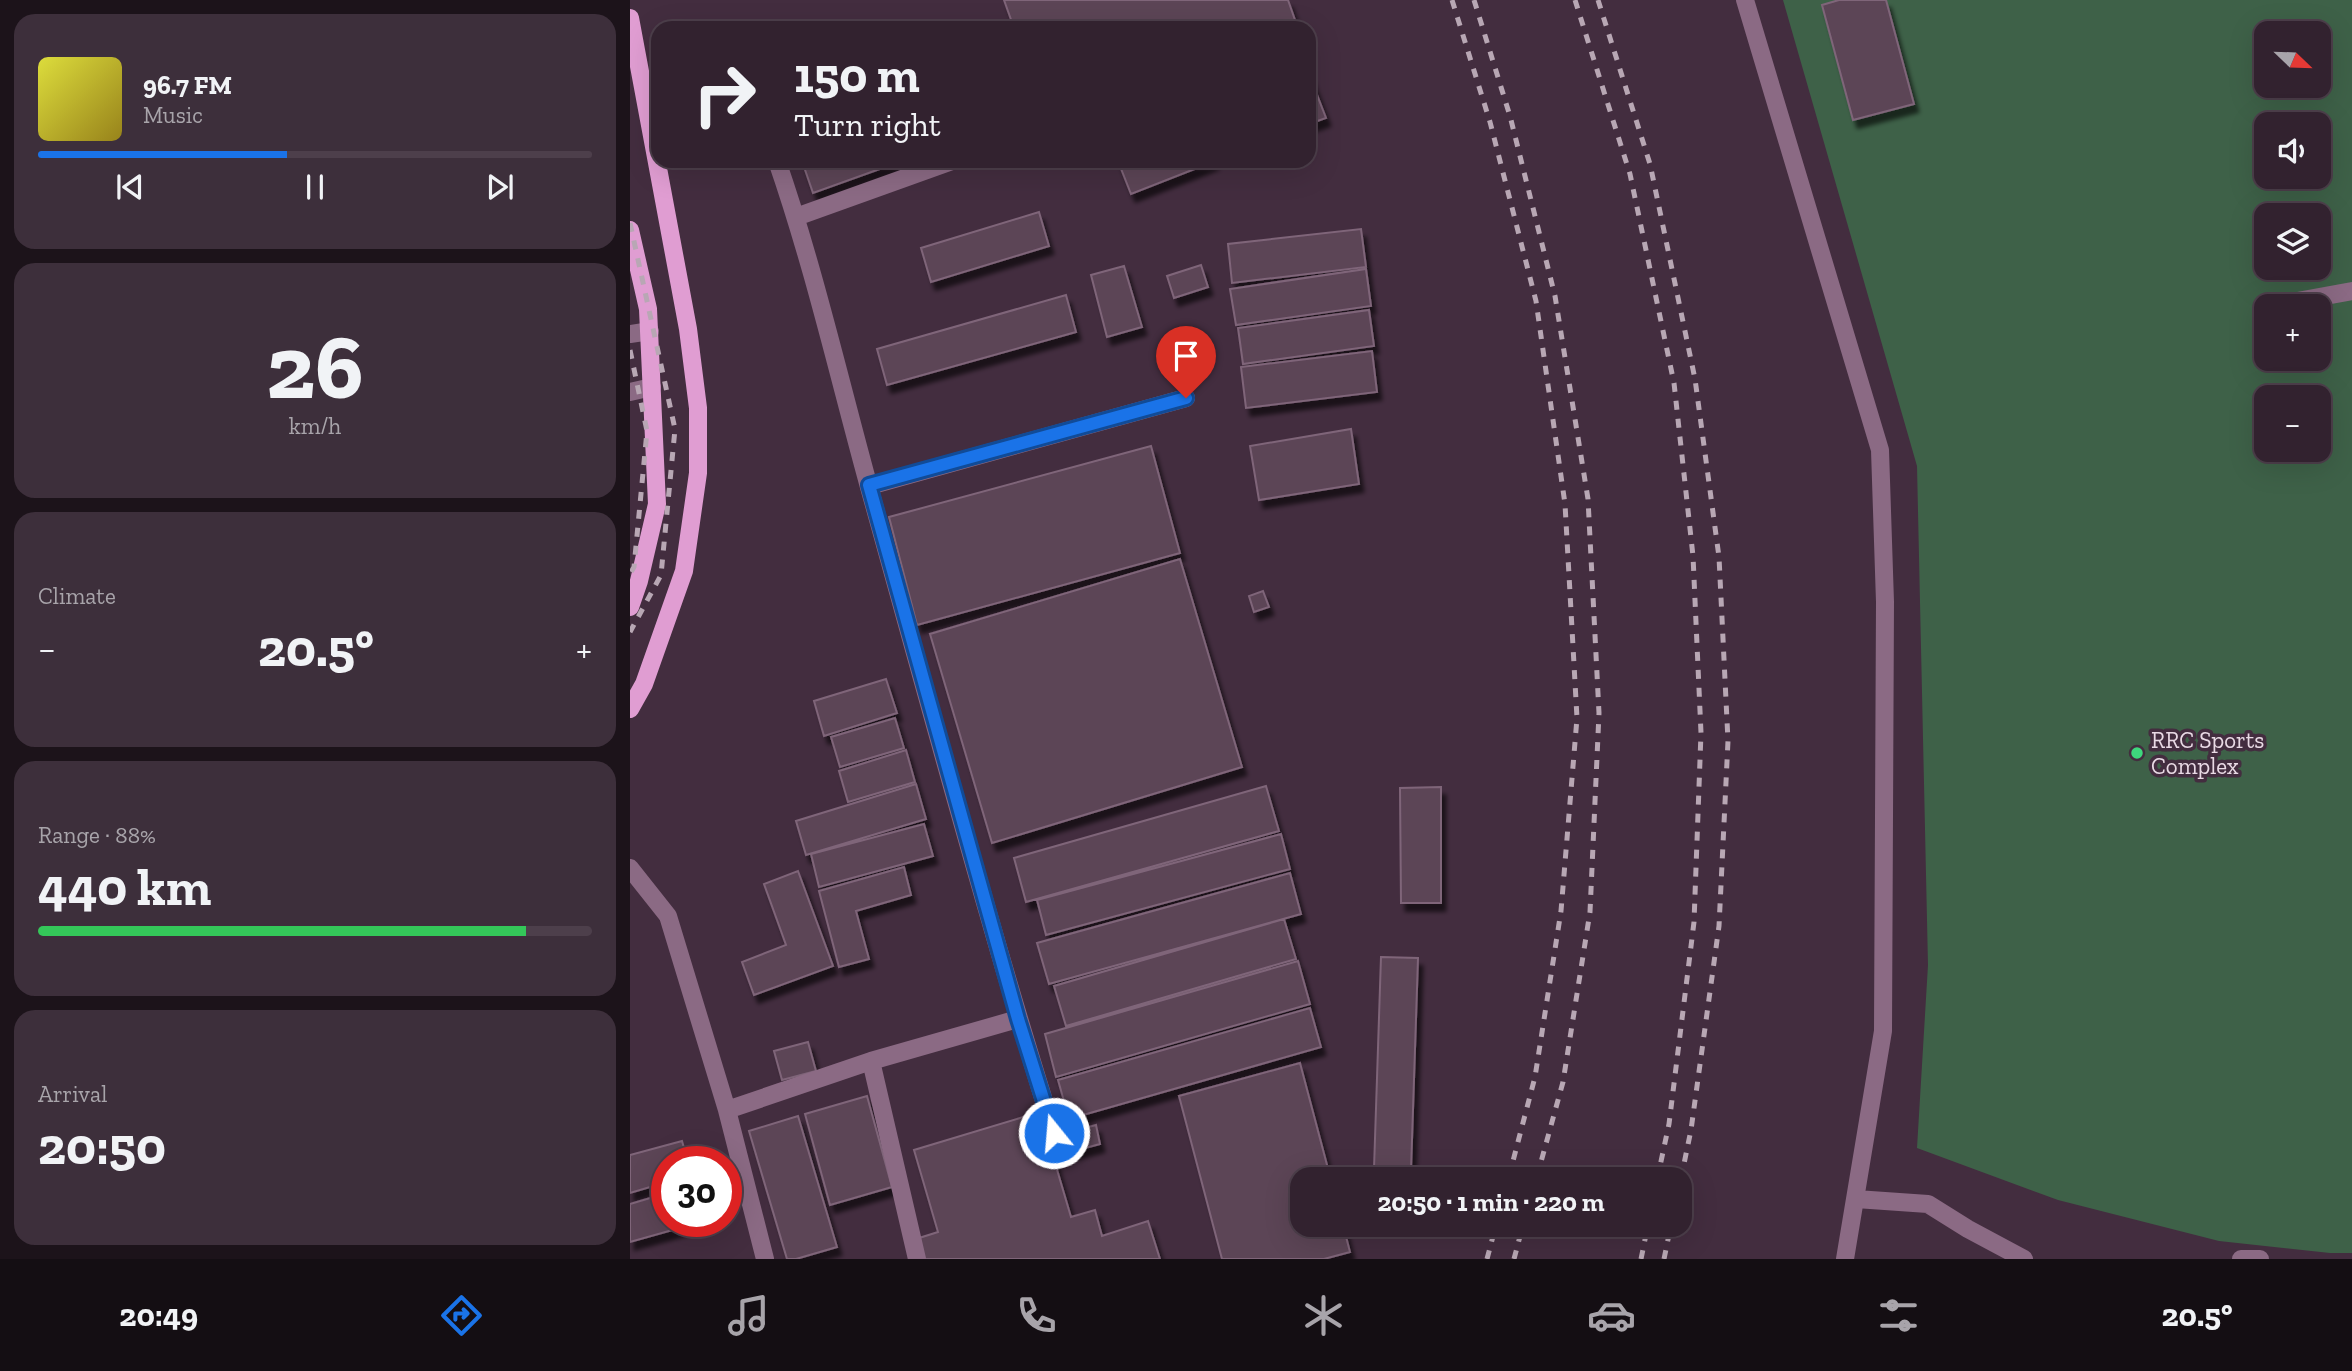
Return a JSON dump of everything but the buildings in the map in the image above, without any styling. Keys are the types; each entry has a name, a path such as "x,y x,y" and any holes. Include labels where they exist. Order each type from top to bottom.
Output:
{"main road":[{"path":"630,19 651,86"},
{"path":"630,709 644,684 684,571 698,473 698,408 663,168"},
{"path":"630,230 649,309 657,504 639,581 630,607"}],"street":[{"path":"1745,0 1880,450 1885,602 1882,1031 1845,1259"},
{"path":"779,168 796,217 1018,1019 1054,1133"},
{"path":"796,217 932,168"},
{"path":"2331,295 2352,291"},
{"path":"630,334 650,331"},
{"path":"630,392 652,387"},
{"path":"869,485 1186,398"},
{"path":"630,869 668,916 727,1110 765,1259"},
{"path":"727,1110 871,1061 1018,1019"},
{"path":"871,1061 917,1259"},
{"path":"1856,1199 1928,1204 2024,1259"},
{"path":"2241,1259 2260,1259"}],"green space":[{"name":"RRC Sports Complex","path":"1783,0 2352,0 2352,1253 2219,1241 2058,1200 1917,1148 1928,965 1917,466"}],"railway":[{"path":"1452,0 1490,122 1536,301 1565,504 1577,718 1561,911 1535,1077 1511,1167"},
{"path":"1474,0 1510,116 1555,296 1588,499 1599,713 1590,912 1563,1082 1540,1167"},
{"path":"1575,0 1630,174 1674,383 1693,556 1701,733 1694,922 1669,1124 1660,1167"},
{"path":"1598,0 1650,164 1695,379 1719,557 1728,741 1719,926 1691,1130 1683,1167"},
{"path":"630,223 675,429 661,575 630,632"},
{"path":"630,350 647,431 634,567 630,574"},
{"path":"1487,1259 1493,1237"},
{"path":"1514,1259 1520,1237"},
{"path":"1641,1259 1646,1237"},
{"path":"1664,1259 1669,1237"}],"place":[{"name":"RRC Sports Complex","path":"2137,753"}],"route":[{"path":"1054,1133 1018,1019 869,485 1186,398"}]}
